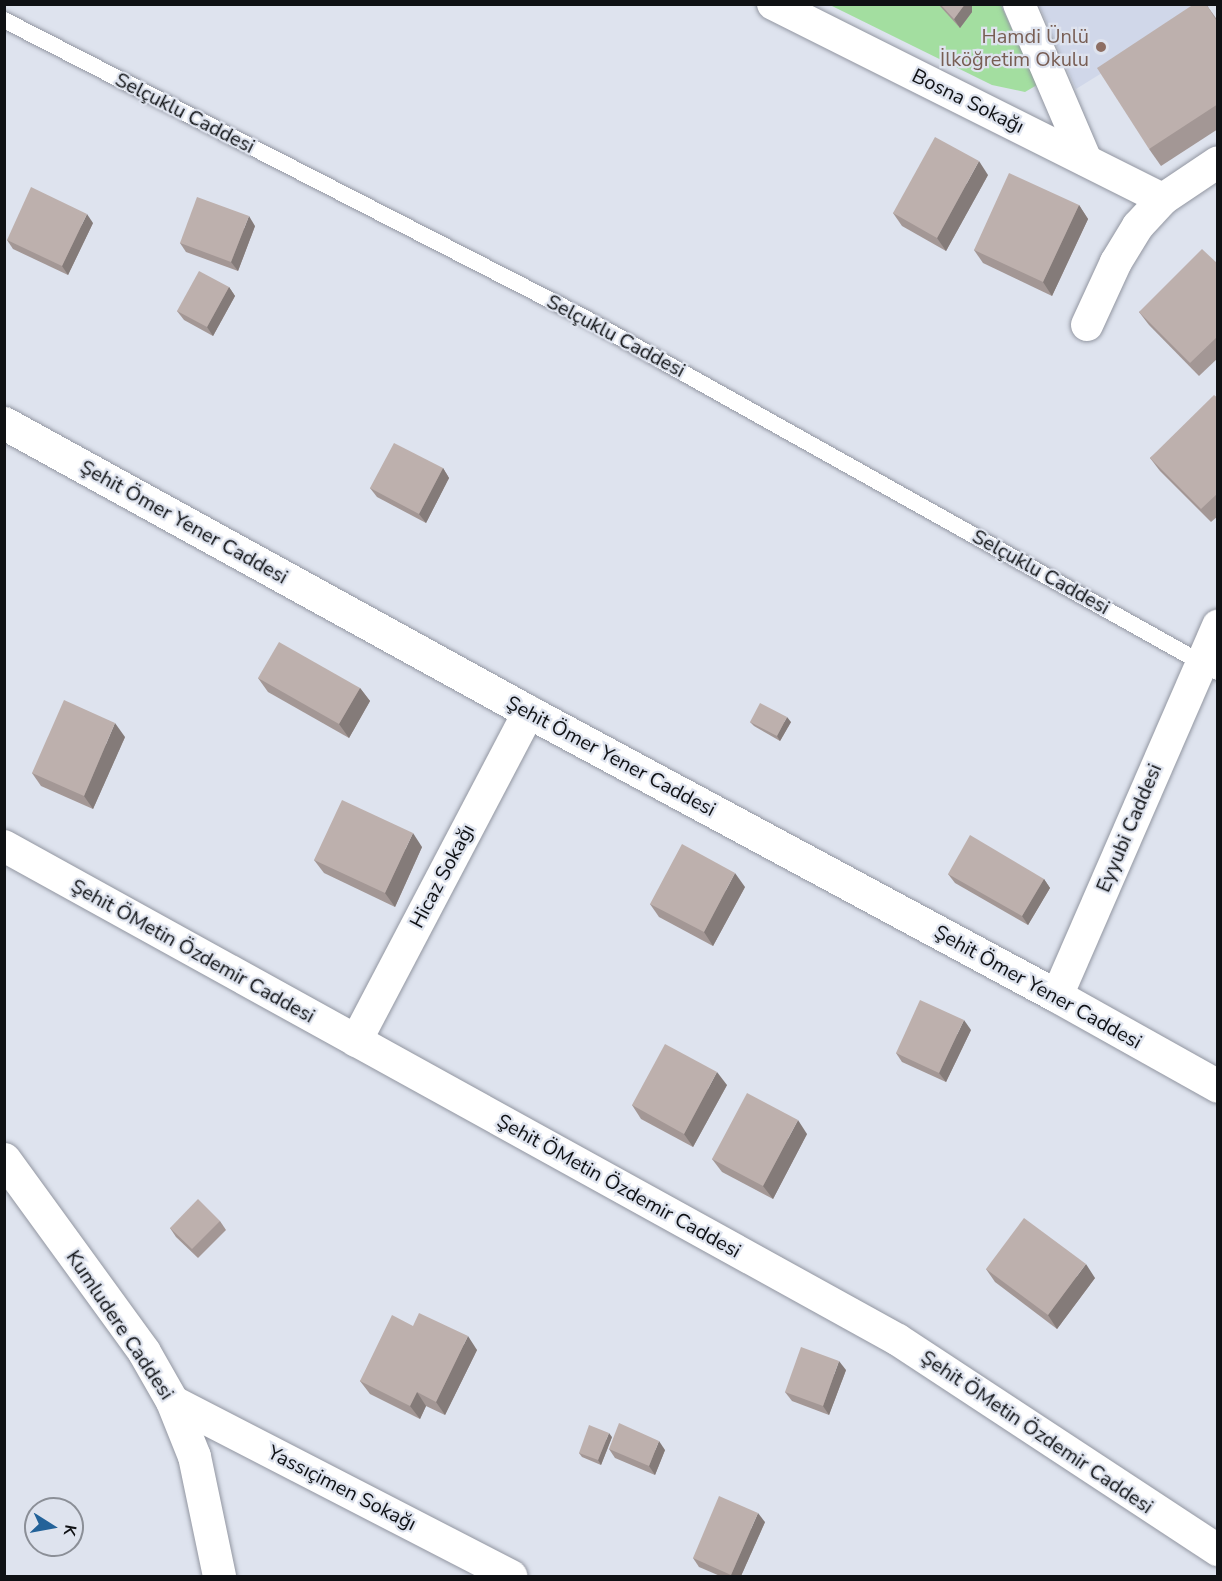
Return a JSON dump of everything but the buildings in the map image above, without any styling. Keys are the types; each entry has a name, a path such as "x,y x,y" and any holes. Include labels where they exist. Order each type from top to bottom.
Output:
{"street":[{"name":"Bosna Sokağı","path":"773,4 1163,199"},
{"path":"1019,4 1086,160"},
{"path":"1087,326 1116,262 1138,226 1163,199 1218,162"},
{"name":"Şehit Ömer Yener Caddesi","path":"4,423 529,712 1057,996 1218,1086"},
{"name":"Eyyubi Caddesi","path":"1057,996 1209,666 1218,626"},
{"name":"Hicaz Sokağı","path":"356,1041 529,712"},
{"name":"Şehit ÖMetin Özdemir Caddesi","path":"4,846 898,1340 1218,1550"},
{"name":"Kumludere Caddesi","path":"4,1159 144,1352 172,1401 194,1456 219,1576"},
{"name":"Yassıçimen Sokağı","path":"172,1401 512,1576"}],"lane":[{"name":"Selçuklu Caddesi","path":"4,20 585,318 1209,666"}],"shaded area":[{"name":"Hamdi Ünlü İlköğretim Okulu","path":"1039,5 1212,5 1076,89"}],"green space":[{"path":"830,5 1001,5 1037,85 1025,92 992,85"}],"place":[{"name":"Hamdi Ünlü İlköğretim Okulu","path":"1101,47"}]}
